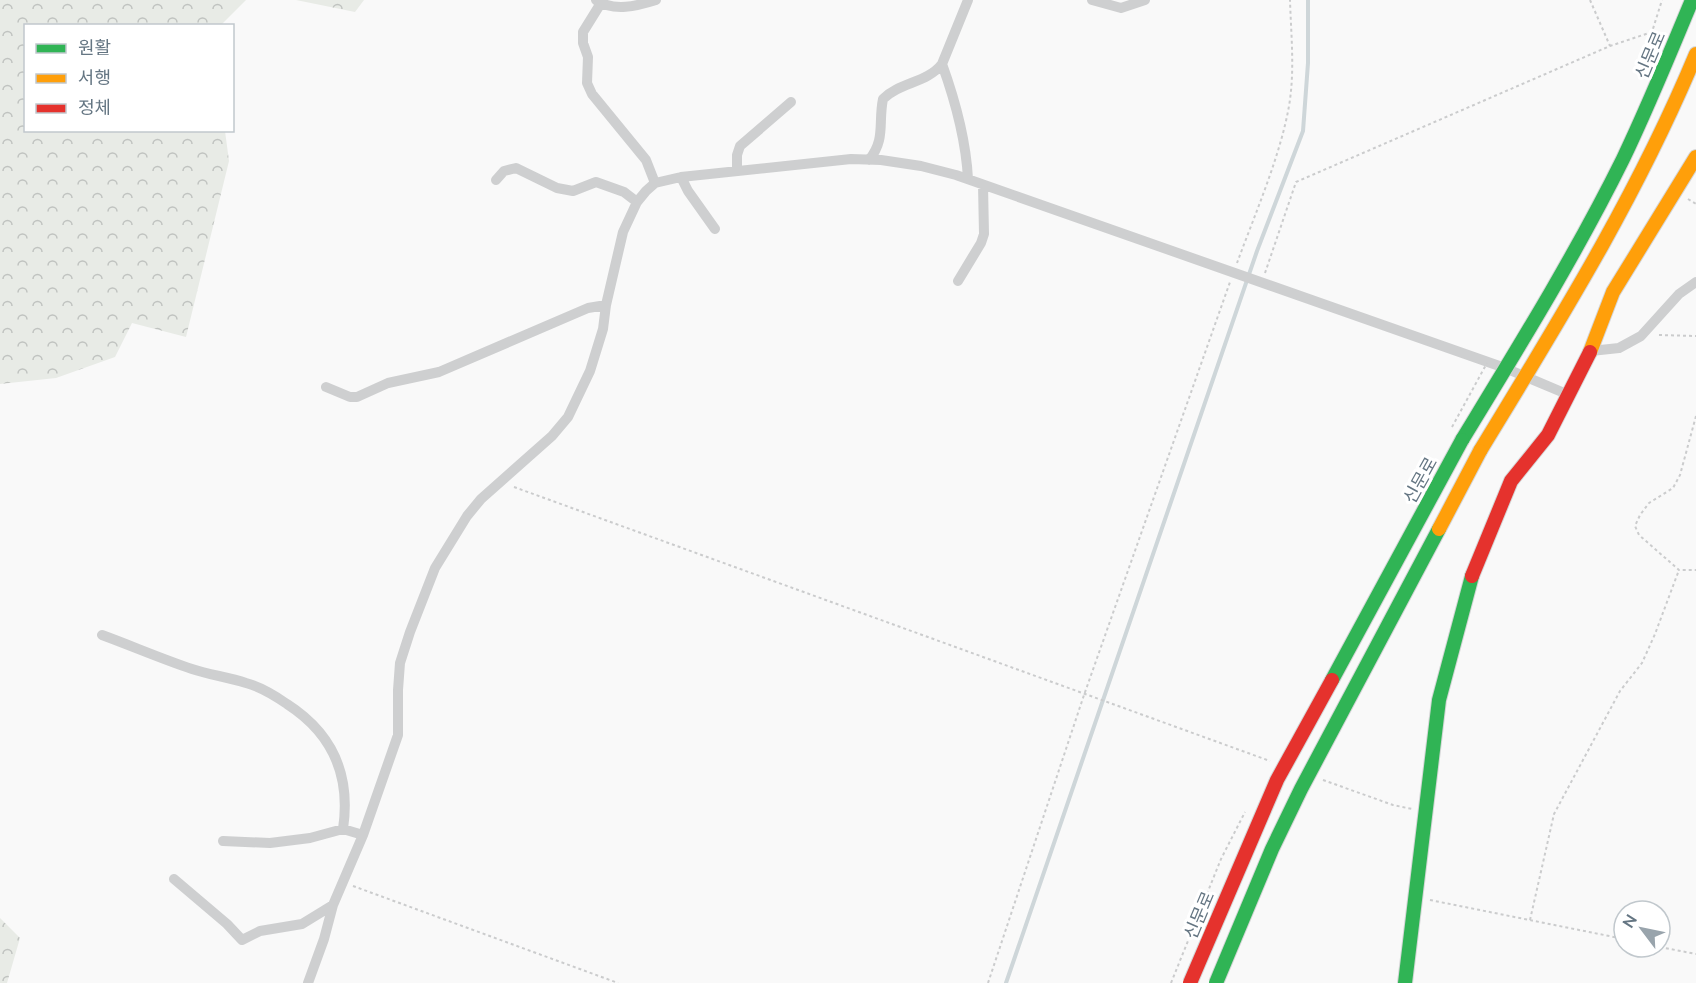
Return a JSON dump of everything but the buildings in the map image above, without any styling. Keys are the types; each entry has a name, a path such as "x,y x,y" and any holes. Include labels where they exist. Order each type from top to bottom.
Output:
{"main road":[{"name":"신문로","path":"1190,983 1277,780 1462,440 1590,222 1623,159 1661,76 1692,0"},
{"path":"1216,983 1272,849 1301,789 1479,451 1608,240 1678,100 1696,54"},
{"path":"1405,983 1440,700 1474,567 1511,481 1548,435 1569,395 1591,351 1613,292 1696,157"}],"street":[{"path":"656,0 623,7 599,2 583,32 583,43 588,57 587,83 592,94 646,160 656,183"},
{"path":"869,160 876,151 880,139 883,99 891,91 926,78 937,70 942,64 968,0"},
{"path":"1092,0 1121,8 1145,0"},
{"path":"942,64 956,108 968,179"},
{"path":"737,171 737,155 740,146 791,102"},
{"path":"308,983 324,939 333,905 363,835 398,735 400,663 435,568 452,539 481,499 552,436 568,417 590,371 603,329 606,305 623,232 637,202 646,190 656,183 681,177 819,161 869,160 921,166 968,179 1505,369 1569,395"},
{"path":"496,180 504,171 516,168 557,188 573,191 596,182 624,192 637,202"},
{"path":"681,177 688,191 715,229"},
{"path":"958,280 981,243 984,234 983,185"},
{"path":"1591,351 1619,348 1641,336 1679,294 1696,282"},
{"path":"326,387 350,397 357,397 388,383 439,372 588,308 606,305"},
{"path":"102,635 193,670 246,682 303,714 315,724 327,741 345,784 346,808 343,829"},
{"path":"223,841 270,843 310,838 343,829 363,835"},
{"path":"174,879 228,924 242,940 260,931 302,924 333,905"}],"path":[{"path":"988,983 1084,696 1236,274 1266,183 1289,107 1292,84 1290,0"},
{"path":"1590,0 1610,46"},
{"path":"1258,282 1296,182 1610,46 1652,32 1662,0"},
{"path":"1641,336 1696,336"},
{"path":"1696,416 1680,475 1673,488 1649,503 1635,526 1639,535 1679,570 1696,570"},
{"path":"500,482 1121,709"},
{"path":"1530,920 1554,814 1620,691 1642,663 1656,634 1679,570"},
{"path":"342,882 618,983"},
{"path":"1415,897 1612,937"},
{"path":"1672,949 1696,954"}],"green space":[{"path":"0,0 246,0 222,24 24,24 24,132 225,132 229,161 186,337 132,323 115,357 56,378 0,384"},
{"path":"296,0 364,0 355,12"},
{"path":"0,918 20,938 7,983 0,983"}],"waterway":[{"path":"1006,983 1257,251 1303,131 1308,63 1308,0"}],"traffic: fast":[{"path":"1462,440 1546,301 1605,195 1659,80 1692,0"},
{"path":"1332,680 1462,440"},
{"path":"1216,983 1272,849 1301,789 1439,529"},
{"path":"1405,983 1439,700 1472,576"}],"traffic: slow":[{"path":"1480,451 1568,306 1623,208 1696,54"},
{"path":"1590,352 1613,292 1696,157"},
{"path":"1439,529 1480,451"}],"traffic: jam":[{"path":"1472,576 1511,481 1548,435 1590,352"},
{"path":"1190,983 1277,780 1332,680"}]}
